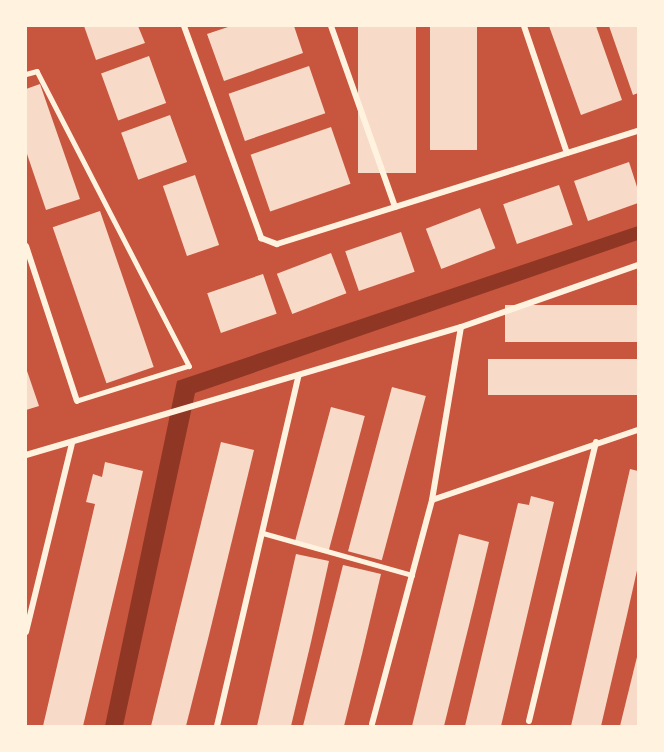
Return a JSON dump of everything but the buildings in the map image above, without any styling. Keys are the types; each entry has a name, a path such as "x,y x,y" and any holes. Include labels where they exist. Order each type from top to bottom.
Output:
{"street":[{"path":"184,26 261,238 277,244 639,131"},
{"path":"331,26 396,207"},
{"path":"524,26 567,153"},
{"path":"26,246 77,401"},
{"path":"26,455 462,327 639,265"},
{"path":"372,724 432,500 462,327"},
{"path":"217,726 299,375"},
{"path":"432,500 596,442 639,430"},
{"path":"529,721 596,442"},
{"path":"26,632 72,443"}],"lane":[{"path":"26,74 37,70 189,366 77,401"},
{"path":"263,532 412,575"}],"shaded area":[{"path":"638,226 638,240 195,393 123,726 105,726 177,381"}]}
